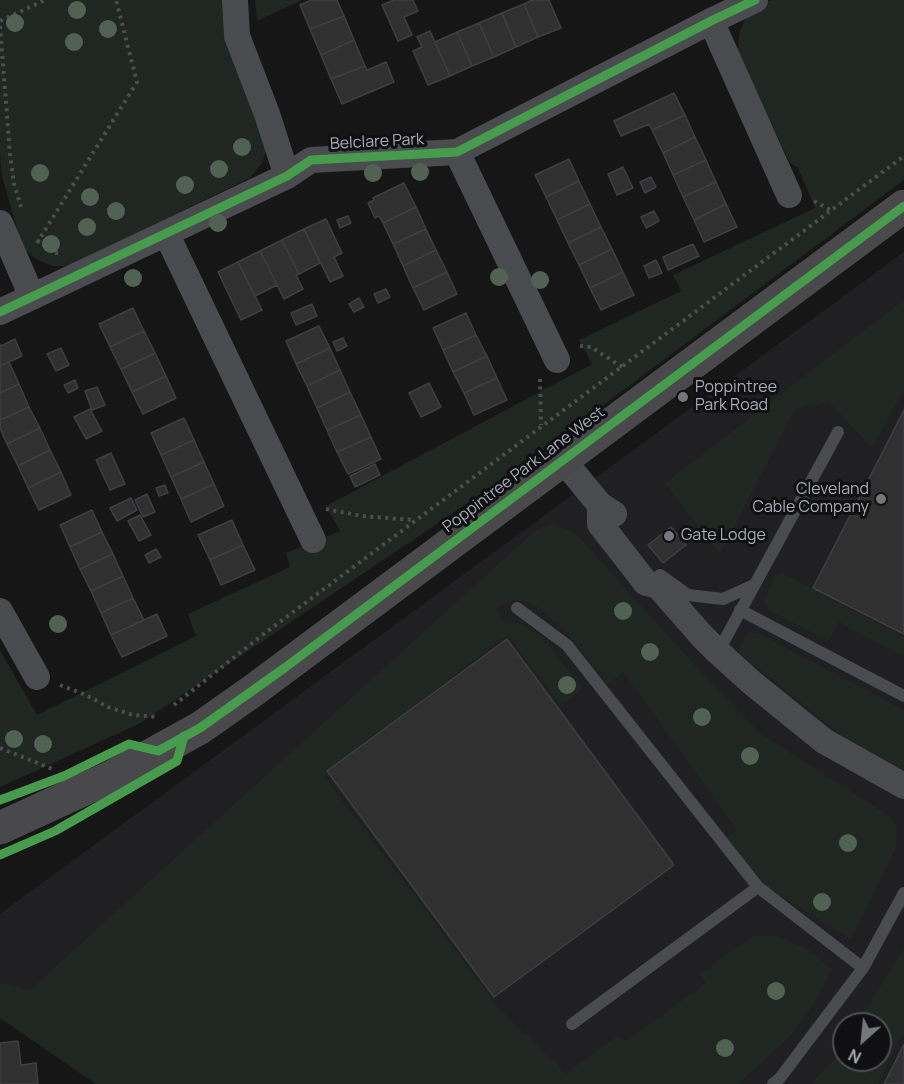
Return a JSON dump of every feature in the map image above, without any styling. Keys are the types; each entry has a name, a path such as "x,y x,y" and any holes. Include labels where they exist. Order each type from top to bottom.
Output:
{"street":[{"path":"236,0 237,36 267,114 286,176"},
{"name":"Belclare Park","path":"0,312 286,176 311,160 457,152 755,0"},
{"path":"711,21 789,195"},
{"path":"457,152 553,352"},
{"name":"Poppintree Park Lane West","path":"0,828 111,777 200,728 283,669 904,206"},
{"path":"12,221 21,269 32,297"},
{"path":"166,233 313,540"},
{"path":"563,460 600,505 600,524 646,584 659,580 702,636 718,652 824,741 904,786"},
{"path":"0,611 37,676"}],"lane":[{"path":"718,652 838,432"},
{"path":"659,580 688,595 723,599 754,585"},
{"path":"517,608 567,645 758,887 863,968"},
{"path":"740,610 904,696"},
{"path":"572,1024 758,887"},
{"path":"773,1084 780,1078 863,968 904,893"}],"path":[{"path":"0,21 45,0"},
{"path":"21,269 137,82 116,0"},
{"path":"0,26 14,184 12,221"},
{"path":"169,709 414,520 904,156"},
{"path":"33,236 54,253 68,254"},
{"path":"541,426 539,370 553,352 591,347 622,367"},
{"path":"295,502 362,516 414,520"},
{"path":"37,676 133,715 160,717"},
{"path":"0,748 58,775"}],"shaded area":[{"path":"0,0 224,0 267,149 262,163 250,178 68,266 53,266 38,260 26,251 19,236 2,176"},
{"path":"255,0 302,0 257,21"},
{"path":"771,0 904,0 904,180 517,470 141,723 0,787 0,650 37,715 196,636 188,614 290,567 286,553 340,531 326,506 592,364 579,340 681,291 673,275 815,208 798,168 790,163 738,53 739,34 744,21 757,6"},
{"path":"904,252 904,1084 96,1084 0,1018 0,914"},
{"path":"904,300 904,389 872,448 829,402 795,409 720,554 665,483"},
{"path":"555,524 576,534 701,672 761,734 889,816 897,828 896,847 851,939 763,885 725,839 737,830 624,672 606,685 602,676 567,633 535,605 517,599 495,610 505,623 511,621 526,626 543,639 583,689 561,705 508,636 505,636 324,776 498,1007 565,1074 618,1036 627,1041 706,983 700,975 756,935 777,936 809,950 832,970 813,1005 789,1037 738,1084 96,1084 0,1018 0,983 30,990 537,529"},
{"path":"782,573 904,637 904,657 839,622 828,641 768,610 764,600 774,576"},
{"path":"748,633 758,633 904,710 904,774 855,746 739,653"},
{"path":"904,948 904,1032 892,1056 892,1012 864,1012"},
{"path":"832,1062 832,1072 884,1072 878,1084 811,1084"}],"building":[{"path":"311,0 337,0 344,16 310,29 300,5"},
{"path":"394,0 413,0 418,11 404,17 412,35 398,41 382,5"},
{"path":"532,0 549,0 561,28 538,37 524,4"},
{"path":"524,4 538,37 516,47 502,13"},
{"path":"502,13 516,47 494,57 479,23"},
{"path":"344,16 354,40 321,55 310,29"},
{"path":"479,23 494,57 472,66 457,32"},
{"path":"430,31 450,76 428,85 413,51 422,47 417,37"},
{"path":"457,32 472,66 450,76 435,42"},
{"path":"354,40 365,66 331,79 321,55"},
{"path":"386,62 394,82 342,104 331,79 365,66 367,70"},
{"path":"674,93 685,115 652,130 649,124 621,136 614,121"},
{"path":"685,115 695,137 663,153 652,130"},
{"path":"695,137 706,160 673,175 663,153"},
{"path":"569,159 579,181 546,197 535,175"},
{"path":"706,160 716,182 683,197 673,175"},
{"path":"623,167 633,188 617,195 608,174"},
{"path":"651,177 656,187 645,193 640,182"},
{"path":"579,181 590,204 557,220 546,197"},
{"path":"716,182 726,204 694,220 683,197"},
{"path":"404,183 416,207 383,223 379,216 375,218 368,203 374,200 373,198"},
{"path":"590,204 601,227 568,243 557,220"},
{"path":"726,204 737,227 704,242 694,220"},
{"path":"416,207 426,229 393,244 383,223"},
{"path":"654,211 659,221 646,228 641,217"},
{"path":"348,216 351,223 340,228 337,220"},
{"path":"326,219 342,253 334,257 343,276 330,282 304,229"},
{"path":"601,227 612,249 579,265 568,243"},
{"path":"304,229 320,263 299,274 282,240"},
{"path":"426,229 436,250 403,266 393,244"},
{"path":"282,240 299,274 296,275 303,289 284,299 260,251"},
{"path":"693,244 699,256 668,270 663,257"},
{"path":"612,249 623,272 590,288 579,265"},
{"path":"436,250 447,272 413,288 403,266"},
{"path":"260,251 277,285 255,296 238,262"},
{"path":"656,260 662,273 649,278 644,266"},
{"path":"238,262 262,310 241,320 218,272"},
{"path":"447,272 457,294 424,310 413,288"},
{"path":"623,272 634,295 601,310 590,288"},
{"path":"386,289 390,297 378,303 374,294"},
{"path":"359,298 364,307 354,312 349,304"},
{"path":"312,304 317,316 296,325 291,313"},
{"path":"133,308 144,331 110,347 99,324"},
{"path":"466,313 476,335 443,350 433,328"},
{"path":"319,326 330,348 296,364 286,341"},
{"path":"144,331 155,353 121,369 110,347"},
{"path":"476,335 487,356 453,372 443,350"},
{"path":"343,338 347,346 337,351 333,342"},
{"path":"15,339 22,356 0,366 0,344 1,346"},
{"path":"61,348 69,365 56,371 47,354"},
{"path":"330,348 340,370 307,386 296,364"},
{"path":"155,353 166,376 132,392 121,369"},
{"path":"487,356 497,378 464,393 453,372"},
{"path":"9,362 19,384 0,393 0,366"},
{"path":"340,370 350,392 317,408 307,386"},
{"path":"166,376 176,398 143,414 132,392"},
{"path":"497,378 507,400 474,415 464,393"},
{"path":"75,380 78,388 68,393 64,385"},
{"path":"429,383 441,407 421,417 409,393"},
{"path":"19,384 29,407 0,420 0,393"},
{"path":"97,387 105,405 92,410 85,391"},
{"path":"350,392 361,415 327,430 317,408"},
{"path":"29,407 40,428 7,444 0,428 0,420"},
{"path":"90,409 102,431 86,439 74,417"},
{"name":"Cleveland Cable Company","path":"904,410 904,634 813,588"},
{"path":"361,415 371,437 337,452 327,430"},
{"path":"184,418 194,440 161,455 151,433"},
{"path":"40,428 50,450 18,466 7,444"},
{"path":"371,437 381,459 348,474 337,452"},
{"path":"194,440 204,462 171,477 161,455"},
{"path":"50,450 61,472 28,488 18,466"},
{"path":"111,453 125,484 110,490 96,460"},
{"path":"204,462 214,484 181,499 171,477"},
{"path":"375,464 380,475 355,487 350,476"},
{"path":"61,472 71,495 39,510 28,488"},
{"path":"214,484 224,506 191,522 181,499"},
{"path":"165,485 168,493 159,496 156,488"},
{"path":"147,494 155,512 143,517 135,500"},
{"path":"131,498 137,510 117,521 110,508"},
{"path":"92,510 102,532 70,547 60,525"},
{"path":"140,515 151,535 139,541 128,521"},
{"path":"232,520 243,545 210,560 198,535"},
{"name":"Gate Lodge","path":"671,527 686,545 663,563 648,545"},
{"path":"102,532 113,554 80,569 70,547"},
{"path":"243,545 255,570 221,585 210,560"},
{"path":"156,549 161,557 149,563 145,555"},
{"path":"113,554 123,576 91,591 80,569"},
{"path":"123,576 133,598 101,613 91,591"},
{"path":"133,598 144,620 111,635 101,613"},
{"path":"157,614 167,636 122,657 111,635"},
{"path":"507,639 674,865 494,997 327,771"},
{"path":"18,1041 21,1065 36,1063 38,1084 0,1084 0,1043"},
{"path":"904,1044 904,1084 884,1084"}],"cycle path":[{"path":"0,312 287,176 311,160 457,152 755,0"},
{"path":"0,800 64,776 129,744 158,751 200,728 283,669 904,206"},
{"path":"0,855 55,831 177,761 184,736"}],"place":[{"name":"Poppintree Park Road","path":"683,397"},
{"name":"Cleveland Cable Company","path":"881,499"},
{"name":"Gate Lodge","path":"669,536"}]}
